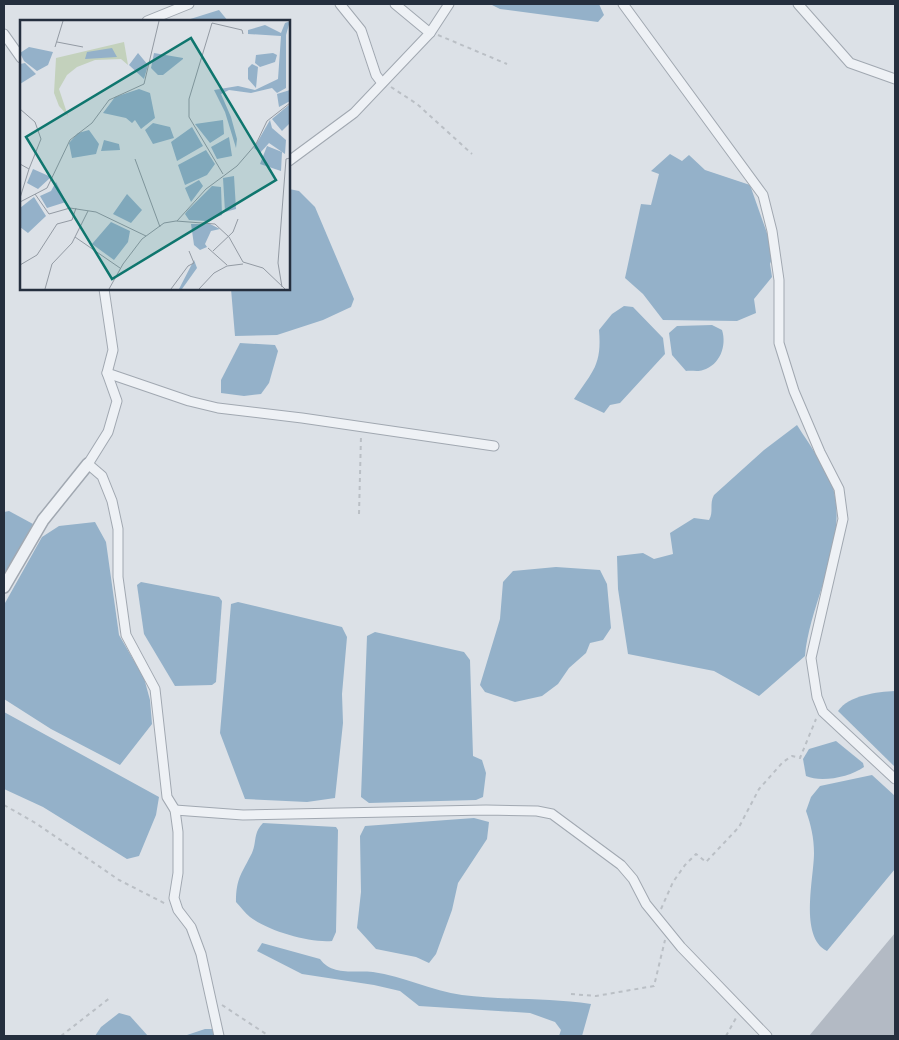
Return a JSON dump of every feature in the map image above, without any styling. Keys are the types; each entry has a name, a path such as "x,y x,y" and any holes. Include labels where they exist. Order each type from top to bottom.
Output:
{"street":[{"path":"149,20 189,4"},
{"path":"340,4 361,30 376,75 382,83"},
{"path":"395,4 430,32"},
{"path":"290,160 354,113 430,32 448,4"},
{"path":"622,4 762,195 772,231 778,280 779,343 794,391 820,452 839,489 843,520 811,658 817,697 824,712 895,779"},
{"path":"798,4 850,63 895,79"},
{"path":"4,34 20,57"},
{"path":"4,587 43,520 88,464 108,432 117,400 108,373 114,350 104,290"},
{"path":"108,373 218,408 361,426 494,446"},
{"path":"88,464 102,476 112,501 118,529 118,577 126,635 155,689 167,797 175,810 178,873 174,898 178,910 191,927 212,997 219,1036"},
{"path":"175,810 242,815 486,810 552,814 621,865 633,879 667,931 767,1036"}],"path":[{"path":"430,32 507,64"},
{"path":"382,83 399,91 417,104 472,154"},
{"path":"360,514 361,426"},
{"path":"656,916 664,905 673,882 684,865 696,854 706,862 730,839 751,807 759,789 784,762 792,756 800,758 815,720 824,712"},
{"path":"4,805 38,824 134,889 178,910"},
{"path":"571,994 596,996 654,986 667,931"},
{"path":"61,1036 111,997"},
{"path":"212,997 269,1036"},
{"path":"726,1036 740,1009"}],"water":[{"path":"490,4 599,4 604,15 598,22 500,9"},
{"path":"219,10 227,20 187,20"},
{"path":"670,154 682,161 689,155 705,170 750,185 774,253 770,264 772,277 754,299 756,313 737,321 663,320 643,294 625,278 641,204 651,205 659,174 651,171"},
{"path":"290,189 299,191 315,207 354,299 351,307 323,320 277,335 235,336 231,290 290,290"},
{"path":"624,306 633,307 663,338 665,354 620,403 610,405 604,413 574,399 595,367 599,352 599,330 612,314"},
{"path":"712,325 722,330 724,342 721,354 709,368 699,371 686,371 672,355 669,333 677,326"},
{"path":"240,343 275,345 278,351 269,383 261,394 244,396 221,393 221,380"},
{"path":"797,425 829,477 836,506 833,549 808,635 805,656 759,696 714,671 628,654 618,589 617,556 643,553 654,559 673,554 670,533 694,518 709,520 714,495 764,450"},
{"path":"9,511 33,524 4,576 4,512"},
{"path":"95,522 106,542 119,635 144,678 150,700 152,724 120,765 51,729 4,699 5,603 42,537 59,526"},
{"path":"556,567 600,570 607,584 611,628 603,640 590,643 586,653 569,668 558,684 542,696 515,702 485,692 480,685 500,619 503,582 513,571"},
{"path":"141,582 219,597 222,601 216,682 212,685 175,686 144,634 137,585"},
{"path":"238,602 342,627 347,637 342,694 343,723 335,798 307,802 245,799 220,733 231,604"},
{"path":"375,632 464,652 470,660 473,756 482,760 486,773 483,797 476,800 369,803 361,797 367,636"},
{"path":"895,691 895,767 838,711 849,701 864,695"},
{"path":"4,712 159,797 156,815 139,856 127,859 43,807 4,789"},
{"path":"836,741 863,763 864,767 851,774 835,778 819,779 806,776 803,759 809,749"},
{"path":"872,775 895,796 895,869 827,951 818,944 813,933 811,920 810,906 814,847 806,811 811,797 820,786"},
{"path":"474,818 489,822 487,839 458,883 452,910 436,954 429,963 416,957 376,949 357,928 361,892 360,836 365,826"},
{"path":"263,823 336,827 338,830 336,932 332,941 301,938 267,927 250,917 236,902 238,881 252,853 256,834"},
{"path":"262,943 320,959 331,968 337,970 384,974 451,993 478,997 591,1004 582,1036 559,1036 561,1030 555,1022 530,1013 419,1006 400,991 302,974 257,951"},
{"path":"119,1013 130,1016 148,1036 95,1036 101,1027"},
{"path":"205,1029 212,1029 215,1036 184,1036"}],"building":[{"path":"895,933 895,1036 809,1036"}]}
